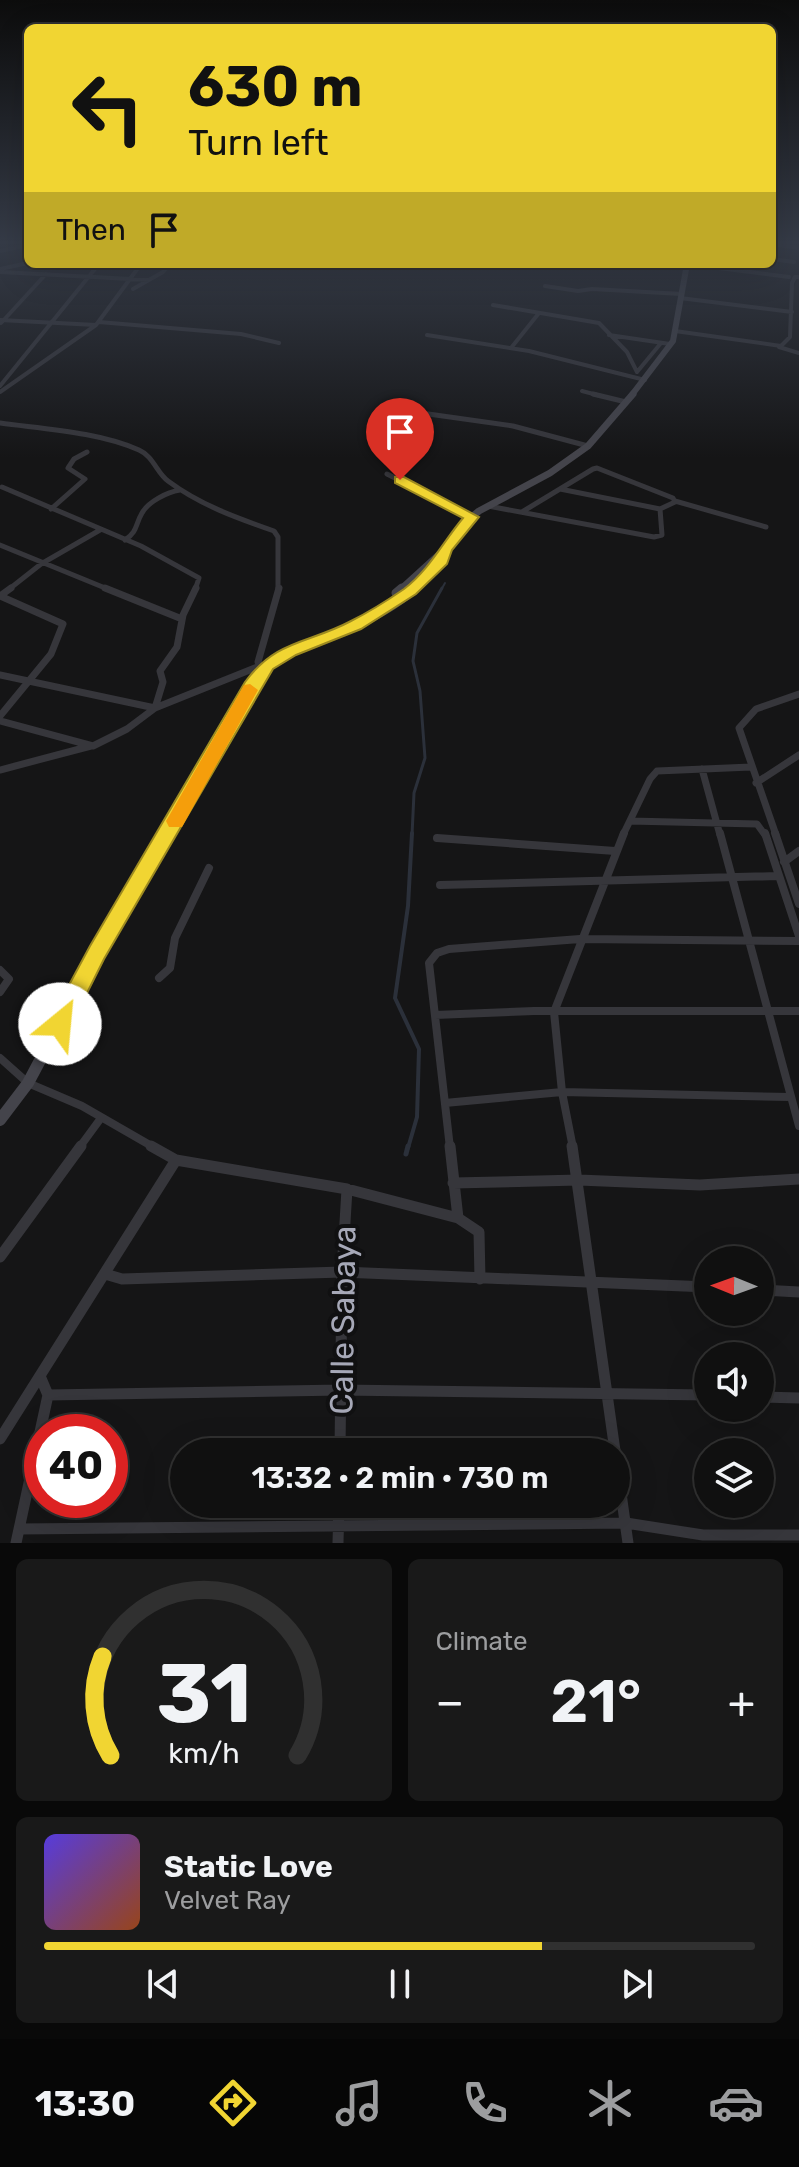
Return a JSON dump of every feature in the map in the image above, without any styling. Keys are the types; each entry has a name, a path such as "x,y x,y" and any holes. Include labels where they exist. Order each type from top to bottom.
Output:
{"street":[{"path":"0,386 57,314"},
{"path":"0,392 97,324 104,314"},
{"path":"511,348 538,314"},
{"path":"545,314 599,323 627,352 635,374"},
{"path":"0,770 93,746 127,729 155,708 355,626 411,591 441,561 445,549 472,517 550,473 588,446 645,380 670,344 678,314"},
{"path":"779,347 790,337 792,314 798,318"},
{"path":"1,322 97,324 241,334 279,343"},
{"path":"675,331 779,347 799,353"},
{"path":"427,335 511,348 635,374 645,380"},
{"path":"609,335 670,344"},
{"path":"790,337 799,338"},
{"path":"635,374 661,343"},
{"path":"582,391 626,402"},
{"path":"386,408 503,423 561,436 588,446"},
{"path":"0,423 77,433 139,450 161,476 180,490 230,516 272,528 277,533 280,583 258,662 263,665"},
{"path":"51,509 85,479 68,468 74,459 87,452"},
{"path":"522,512 599,468 675,501 766,527"},
{"path":"387,474 472,517"},
{"path":"2,487 162,553 197,573 196,592 182,619 179,648 159,672 163,684 155,708"},
{"path":"560,489 660,509 675,501"},
{"path":"125,540 141,526 142,512 166,494 180,490"},
{"path":"488,506 657,537 662,533 660,509"},
{"path":"93,746 0,718 51,654 63,624 0,596 41,564 100,530"},
{"path":"0,545 182,619"},
{"path":"0,1120 28,1083 97,953 263,665"},
{"path":"0,675 155,708"},
{"path":"799,694 770,702 743,718 739,728 799,904"},
{"path":"756,783 798,757"},
{"path":"628,1543 579,1180 562,1092 554,1012 615,851 650,779 657,771 751,767"},
{"path":"702,769 799,1126"},
{"path":"458,1218 429,963 437,953 449,949 580,939 748,943 799,939 757,824 630,821"},
{"path":"437,838 615,851"},
{"path":"784,862 799,851"},
{"path":"159,978 170,968 175,938 209,868"},
{"path":"440,885 777,876"},
{"path":"0,970 9,979 0,992"},
{"path":"435,1015 799,1011"},
{"path":"0,1058 28,1083 82,1106 176,1160 347,1189 458,1218 479,1232 480,1279"},
{"path":"445,1103 562,1092 790,1097"},
{"path":"0,1257 101,1118"},
{"path":"0,1439 176,1160"},
{"path":"453,1183 579,1180 700,1185 799,1179"},
{"name":"Calle Sabaya","path":"340,1438 342,1272 347,1189"},
{"path":"105,1274 122,1279 342,1272 694,1286"},
{"path":"774,1291 799,1292"},
{"path":"16,1543 48,1395 40,1376"},
{"path":"48,1395 341,1390 694,1395"},
{"path":"774,1397 799,1398"},
{"path":"338,1518 338,1543"},
{"path":"19,1529 626,1523 703,1535 799,1535"}],"waterway":[{"path":"441,590 445,583"},
{"path":"412,835 414,793 425,758 420,691 413,661 417,633 442,588"},
{"path":"408,1148 417,1117 419,1049 395,998 408,906 412,833"},
{"path":"406,1154 408,1146"}],"slow traffic":[{"path":"175,821 250,690"}],"route":[{"path":"60,1024 97,953 251,686 267,665 290,651 355,626 411,591 441,561 445,549 461,526 472,517 400,480"}]}
